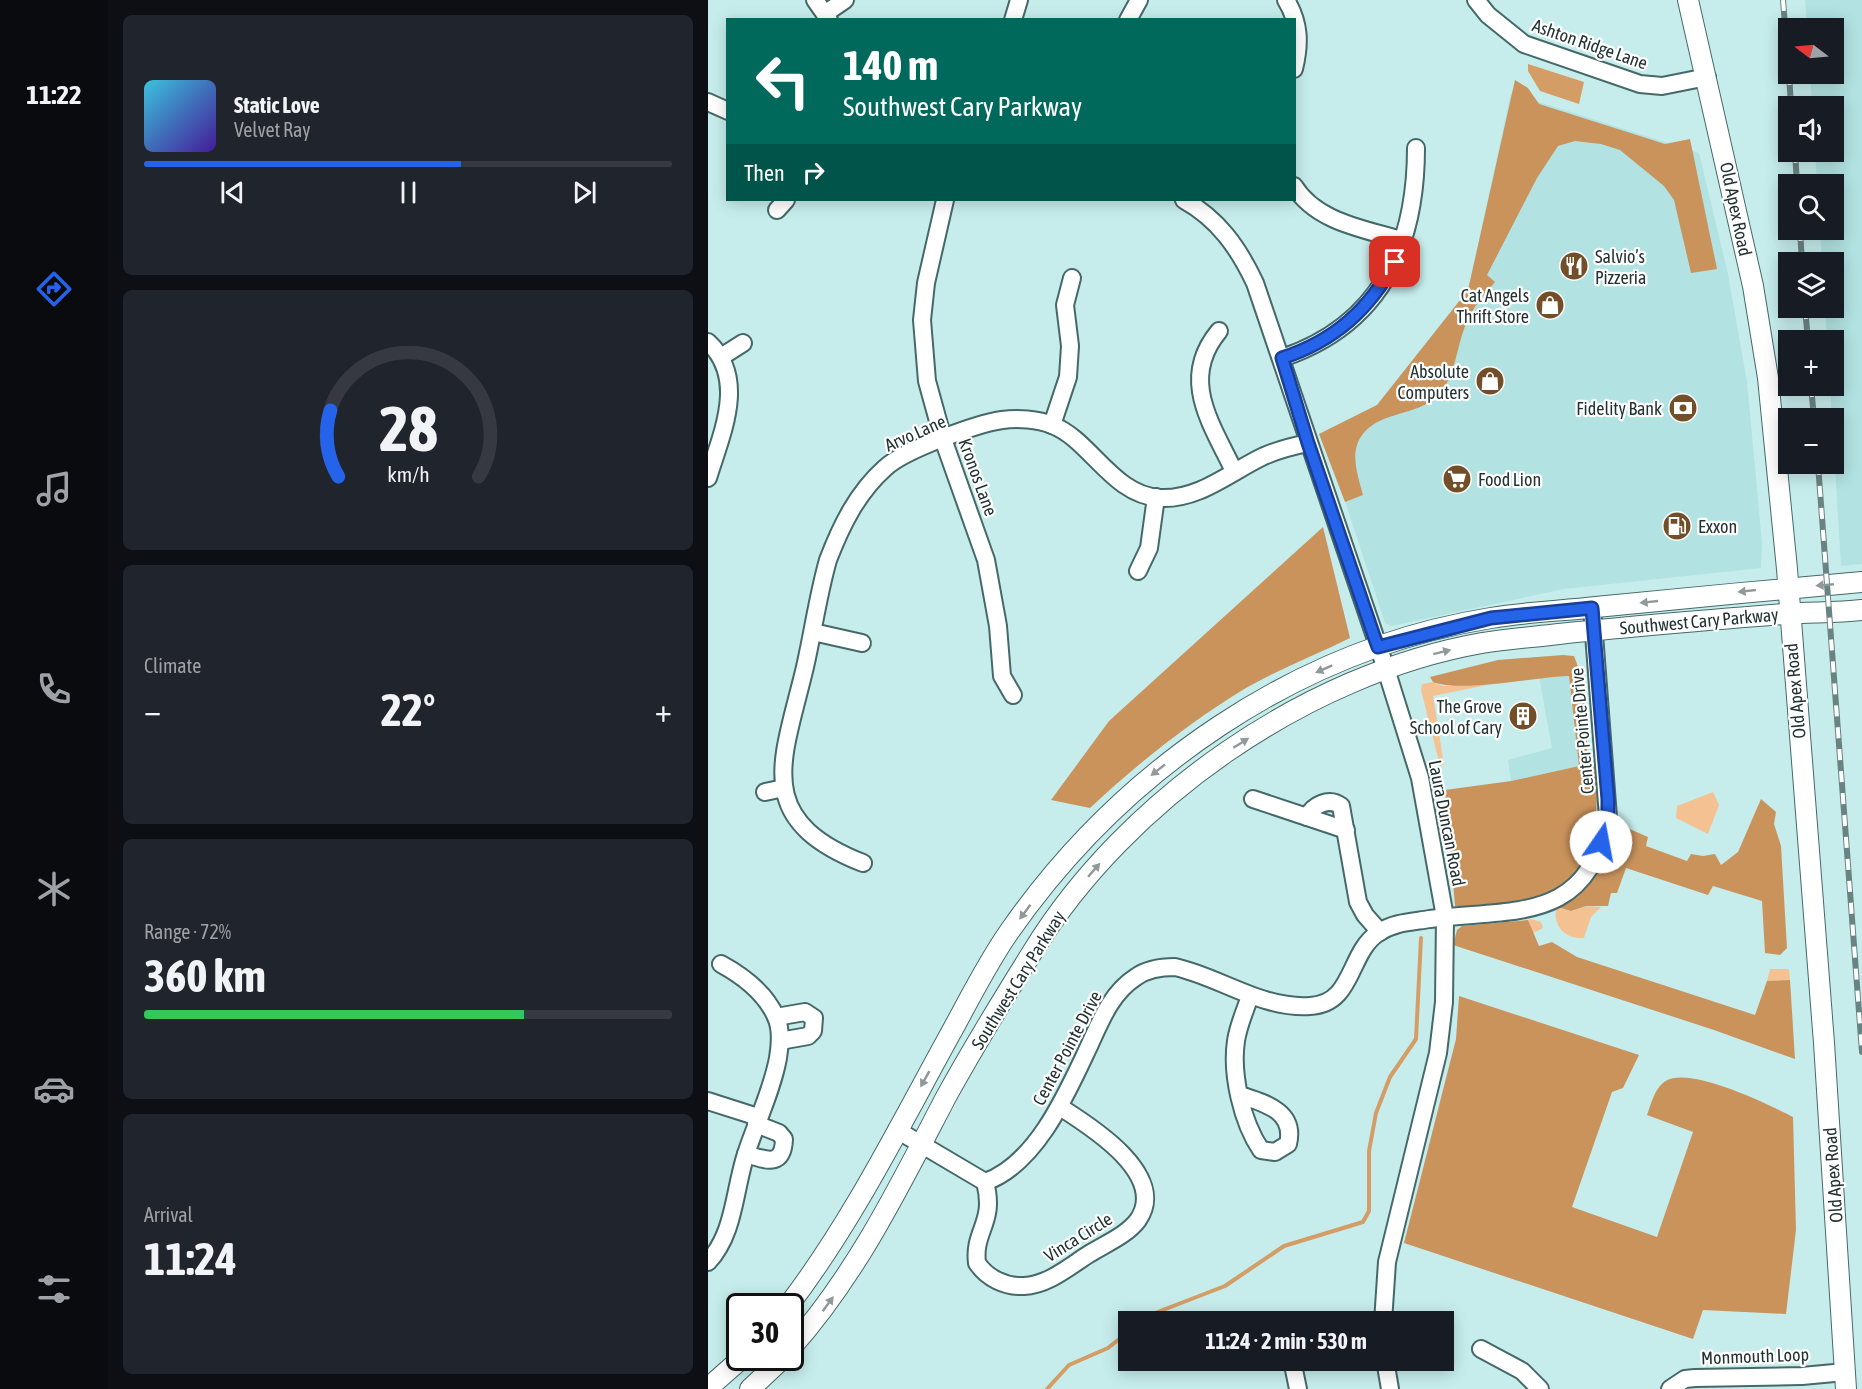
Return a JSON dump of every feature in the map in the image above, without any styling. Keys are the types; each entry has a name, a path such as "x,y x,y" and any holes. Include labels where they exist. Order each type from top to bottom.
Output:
{"main road":[{"name":"Old Apex Road","path":"1688,0 1750,275 1768,378 1824,1043 1846,1380"},
{"name":"Southwest Cary Parkway","path":"797,1293 843,1226 1008,934 1044,885 1101,821 1155,772 1214,728 1289,685 1378,647 1491,618 1862,582"},
{"name":"Southwest Cary Parkway","path":"804,1333 821,1314 843,1282 921,1146 948,1093 1034,948 1069,898 1120,840 1172,794 1232,749 1295,710 1386,669 1482,643 1593,630 1862,610"},
{"path":"708,1388 727,1371"},
{"path":"750,1389 769,1371"}],"street":[{"path":"823,11 845,0"},
{"path":"1014,18 1019,0"},
{"path":"1129,18 1139,0"},
{"path":"1286,0 1295,18"},
{"name":"Ashton Ridge Lane","path":"1476,0 1488,15 1524,44 1611,75 1651,86 1707,78"},
{"path":"1296,19 1299,32 1296,54"},
{"path":"708,102 726,110"},
{"path":"1282,358 1325,340 1357,315 1385,280 1404,241 1414,197 1416,148"},
{"path":"1296,188 1314,208 1337,221 1404,241"},
{"name":"Kronos Lane","path":"945,201 926,283 922,320 927,381 944,440 986,560 998,626 1002,676 1013,695"},
{"name":"Laura Duncan Road","path":"1185,201 1218,225 1234,244 1255,283 1386,669 1421,781 1445,917 1444,1002 1438,1053 1388,1262 1384,1311"},
{"path":"1052,425 1068,377 1070,346 1065,305 1072,278"},
{"path":"1219,331 1207,346 1200,363 1199,377 1210,420 1234,471"},
{"path":"708,342 721,357 729,381 728,415 708,478"},
{"path":"721,357 743,343"},
{"name":"Arvo Lane","path":"863,863 823,845 810,834 791,808 783,788 782,764 828,560 840,531 856,502 875,477 891,462 944,440 1000,421 1025,420 1052,425 1067,435 1114,477 1140,492 1156,497 1190,495 1266,455 1308,443"},
{"path":"1138,571 1149,548 1156,497"},
{"name":"Center Pointe Drive","path":"985,1182 1012,1168 1060,1107 1104,1015 1115,997 1137,976 1162,967 1175,967 1250,996 1299,1006 1311,1006 1331,1000 1345,986 1365,947 1380,932 1397,924 1445,917 1514,913 1541,907 1562,896 1583,878 1601,842 1608,817 1592,608"},
{"path":"813,632 862,643"},
{"path":"765,792 783,788"},
{"path":"1253,799 1346,830"},
{"path":"1307,817 1310,810 1327,802 1336,802 1341,806 1358,902 1365,915 1380,932"},
{"path":"708,1262 725,1236 746,1154 776,1069 780,1041 776,1017 751,984 721,964"},
{"path":"1240,1095 1234,1052 1250,996"},
{"path":"776,1017 805,1012 814,1018 813,1031 808,1036 780,1041"},
{"path":"708,1101 757,1121 779,1133 784,1139 781,1155 770,1161 746,1154"},
{"name":"Vinca Circle","path":"985,1182 990,1209 978,1242 977,1263 990,1277 1011,1285 1037,1284 1053,1277 1136,1222 1145,1202 1135,1172 1108,1139 1060,1107"},
{"path":"897,1130 985,1182"},
{"path":"1481,1349 1522,1371 1540,1389"},
{"path":"1294,1371 1298,1389"},
{"path":"1387,1371 1390,1389"},
{"name":"Monmouth Loop","path":"1670,1389 1685,1379 1695,1378 1802,1376 1846,1380"}],"shaded area":[{"path":"1805,0 1862,0 1862,564 1841,566 1835,474 1844,474 1844,408 1831,408 1831,396 1844,396 1844,330 1826,330 1826,318 1844,318 1844,252 1821,252 1821,240 1844,240 1844,174 1816,174 1816,162 1844,162 1844,96 1811,96 1811,84 1844,84 1844,18 1806,18"},
{"path":"1528,64 1584,82 1579,104 1540,91 1528,71"},
{"path":"1515,80 1528,88 1539,104 1665,144 1690,139 1717,269 1691,273 1674,200 1664,186 1620,150 1601,144 1575,141 1558,146 1537,178 1487,275 1495,282 1469,318 1452,371 1443,389 1428,403 1382,420 1372,425 1364,434 1357,445 1355,457 1363,495 1345,502 1319,434 1377,405 1468,290"},
{"path":"1511,93 1699,153 1728,274 1747,382 1762,543 1761,568 1564,589 1391,626 1385,623 1342,492 1319,434 1377,405 1468,290"},
{"path":"1323,527 1350,638 1271,675 1225,701 1165,744 1090,808 1051,800 1109,721"},
{"path":"1574,656 1579,669 1586,709 1588,765 1595,764 1596,767 1597,804 1592,836 1583,861 1569,881 1549,895 1523,904 1492,907 1455,906 1445,790 1511,781 1579,766 1569,676 1462,686 1433,682 1430,677 1498,660"},
{"path":"1569,676 1579,766 1511,781 1508,760 1552,748 1539,677"},
{"path":"1433,682 1443,686 1492,684 1433,696 1444,765 1440,766 1421,690 1422,684"},
{"path":"1713,792 1719,805 1708,834 1676,818 1677,806"},
{"path":"1761,799 1776,812 1774,824 1781,846 1787,948 1780,955 1765,953 1762,901 1713,886 1708,895 1626,868 1617,893 1611,893 1608,906 1586,906 1571,911 1557,907 1579,890 1594,874 1617,829 1625,827 1648,837 1646,846 1687,861 1691,854 1703,856 1715,854 1721,865 1738,852"},
{"path":"1586,906 1601,907 1591,917 1584,938 1571,937 1558,925 1557,907 1571,911"},
{"path":"1528,920 1541,922 1543,928 1533,933"},
{"path":"1528,920 1539,946 1552,942 1577,957 1755,1015 1767,981 1790,980 1795,1059 1714,1030 1453,945 1457,930 1462,926"},
{"path":"1770,969 1789,969 1790,980 1767,981"},
{"path":"1459,996 1639,1055 1623,1088 1612,1092 1572,1207 1657,1237 1693,1132 1647,1115 1655,1093 1664,1082 1675,1078 1691,1078 1709,1082 1748,1096 1793,1117 1796,1230 1786,1314 1703,1310 1693,1339 1404,1243 1456,1039"}],"waterway":[{"path":"1160,1311 1225,1286 1284,1246 1363,1222 1369,1211 1369,1151 1376,1113 1390,1077 1416,1039 1421,938"},
{"path":"1047,1389 1069,1365 1108,1348 1118,1340"}],"railway":[{"path":"1783,0 1784,18"},
{"path":"1790,84 1790,96"},
{"path":"1796,162 1796,174"},
{"path":"1801,240 1801,252"},
{"path":"1806,318 1807,330"},
{"path":"1812,396 1813,408"},
{"path":"1819,474 1862,1052"}],"place":[{"name":"Salvio’s Pizzeria","path":"1574,266"},
{"name":"Cat Angels Thrift Store","path":"1550,305"},
{"name":"Absolute Computers","path":"1490,381"},
{"name":"Fidelity Bank","path":"1683,408"},
{"name":"Food Lion","path":"1457,479"},
{"name":"Exxon","path":"1677,526"},
{"name":"The Grove School of Cary","path":"1523,716"}],"route":[{"path":"1395,262 1376,294 1350,321 1325,340 1282,358 1308,443 1374,636 1378,647 1491,618 1592,608 1608,799 1608,817 1601,842"}]}
